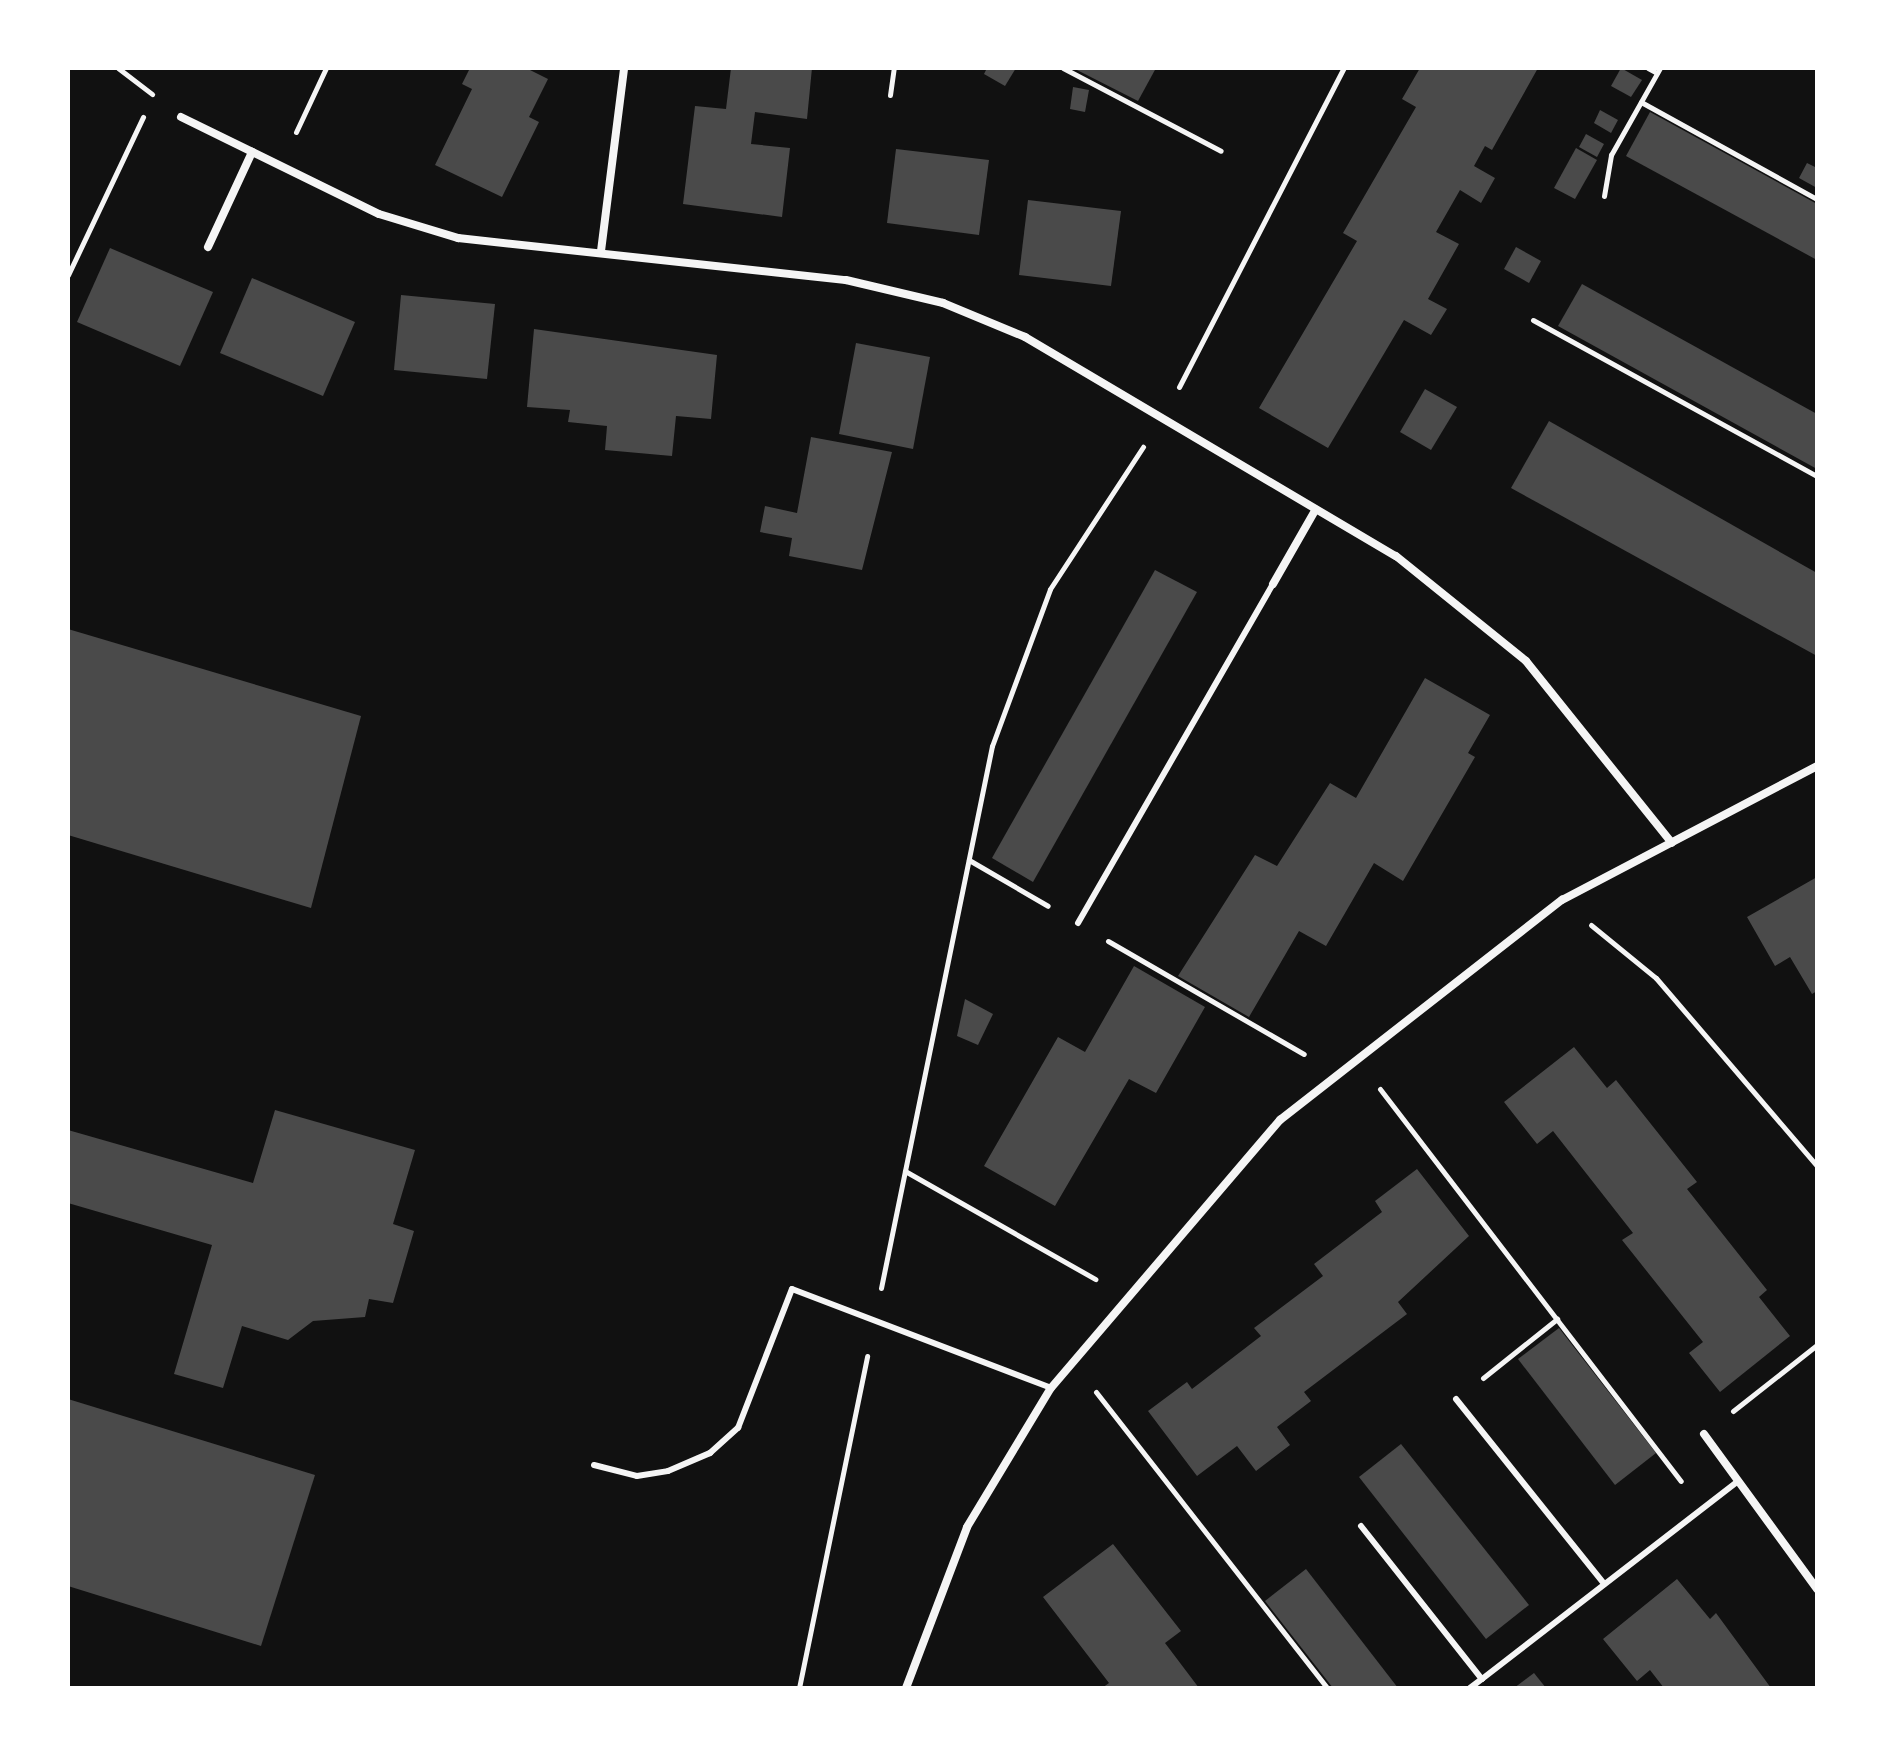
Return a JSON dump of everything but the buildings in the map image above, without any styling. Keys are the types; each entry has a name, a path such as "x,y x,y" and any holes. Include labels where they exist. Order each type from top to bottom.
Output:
{"street":[{"path":"601,251 624,68"},
{"path":"181,117 379,214 458,238 601,251 846,280 943,303 1025,337 1164,416 1396,556 1526,661 1672,843"},
{"path":"208,247 252,152"},
{"path":"1273,584 1316,509"},
{"path":"906,1688 967,1527 1051,1388 1125,1296 1280,1120 1562,900 1817,766"},
{"path":"1704,1434 1817,1589"}],"lane":[{"path":"1078,923 1273,584"},
{"path":"594,1465 637,1476 710,1453 738,1428 792,1289 1051,1388"},
{"path":"1456,1399 1604,1584"},
{"path":"1470,1688 1738,1481"},
{"path":"1361,1526 1482,1679"}],"path":[{"path":"280,165 326,68"},
{"path":"890,95 894,68"},
{"path":"1063,68 1221,151"},
{"path":"799,1688 992,746 1050,589 1164,416 1344,68"},
{"path":"1604,196 1611,155 1659,71 1648,68"},
{"path":"68,275 153,96"},
{"path":"1641,102 1817,199"},
{"path":"1533,320 1817,476"},
{"path":"969,860 1338,1074"},
{"path":"1562,900 1656,978 1817,1166"},
{"path":"1358,1059 1702,1508"},
{"path":"905,1171 1125,1296"},
{"path":"1456,1399 1557,1319"},
{"path":"1704,1434 1817,1345"},
{"path":"1072,1361 1327,1688"}]}
